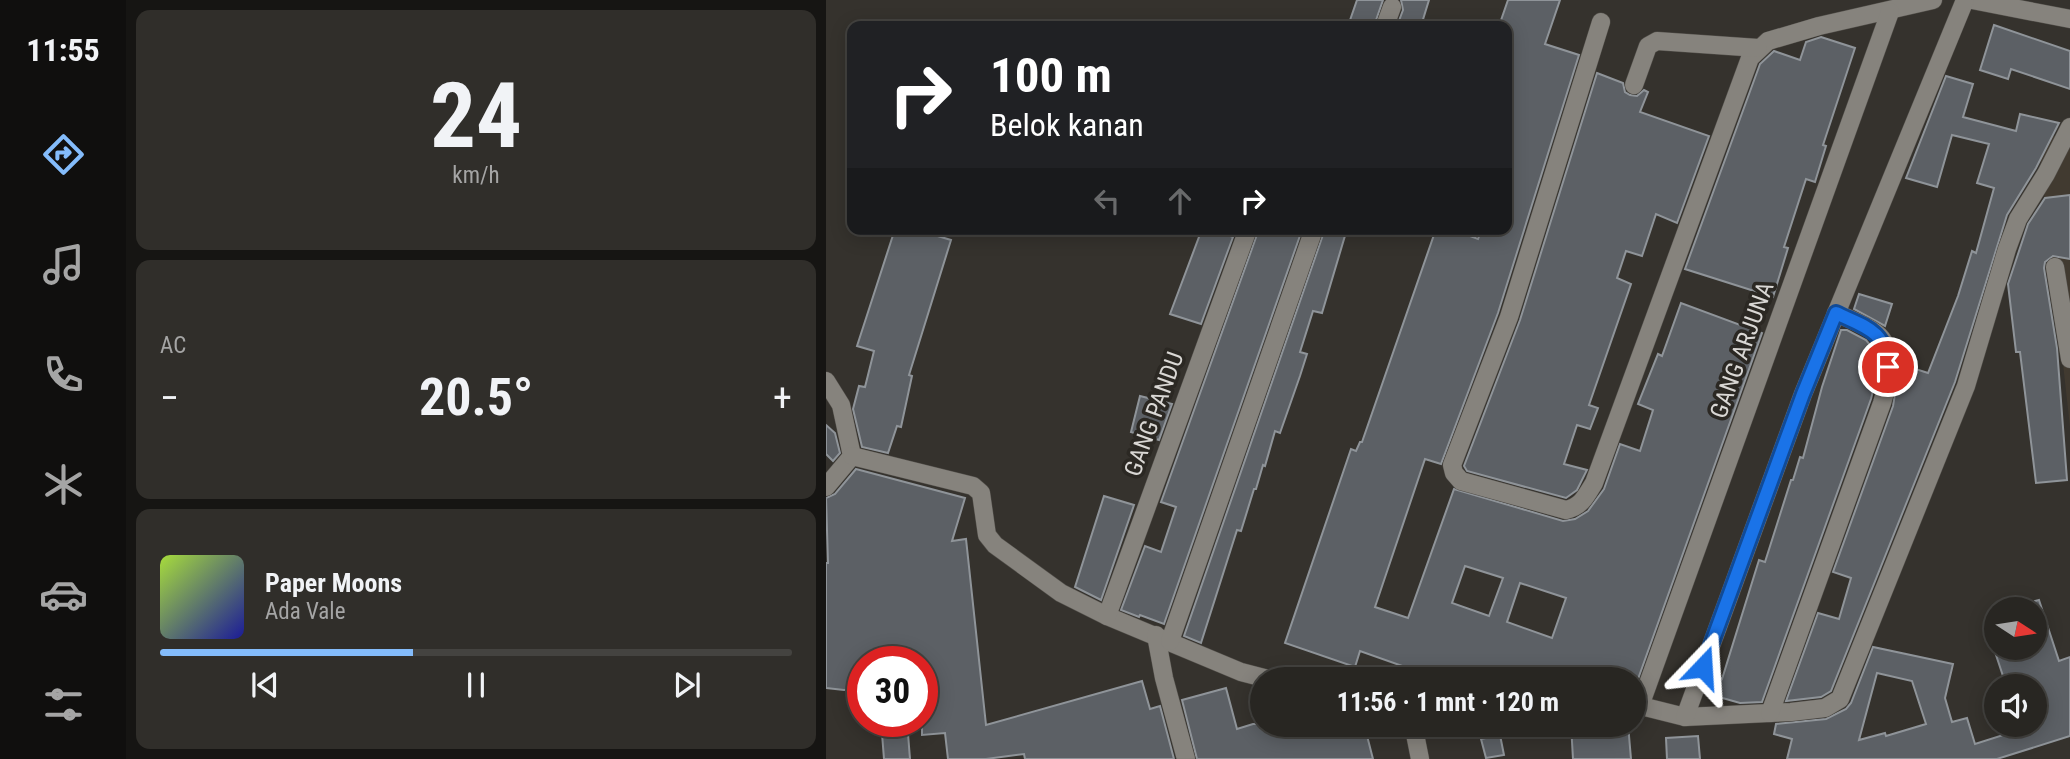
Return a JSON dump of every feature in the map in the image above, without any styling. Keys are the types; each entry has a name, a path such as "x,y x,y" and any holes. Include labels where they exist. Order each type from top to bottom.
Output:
{"street":[{"path":"1601,22 1509,317 1452,465 1454,473 1461,481 1566,510 1576,508 1594,483 1750,58 1768,41 1819,26 1934,0"},
{"path":"1685,717 1803,394 1965,0"},
{"path":"1972,0 2070,19"},
{"path":"1387,21 1392,7"},
{"name":"GANG ARJUNA","path":"1646,678 1890,12"},
{"path":"1634,85 1643,56 1648,47 1657,41 1758,48"},
{"path":"1646,707 1685,717 1825,708 1840,699 1966,386 2018,219 2046,174 2070,127"},
{"name":"GANG PANDU","path":"1107,617 1246,235"},
{"path":"1186,759 1164,678 1163,638 1312,235"},
{"path":"2055,267 2070,359"},
{"path":"1770,713 1882,403 1888,379 1888,360 1882,340 1877,334 1836,313"},
{"path":"826,381 841,405 852,456"},
{"path":"852,456 973,486 982,497 987,535 995,545 1061,593 1107,617 1250,674"},
{"path":"826,487 852,456"},
{"path":"1416,737 1420,759"}],"shaded area":[{"path":"2070,134 2070,427 2038,138"}],"building":[{"path":"1357,0 1383,0 1376,21 1350,21"},
{"path":"1401,0 1429,0 1423,21 1399,21 1403,10"},
{"path":"1508,0 1560,0 1545,44 1579,55 1498,313 1441,464 1425,459 1375,607 1408,618 1454,489 1563,521 1575,519 1588,511 1604,489 1620,444 1640,451 1653,410 1638,404 1658,354 1662,356 1681,303 1762,333 1642,667 1405,667 1360,651 1355,667 1285,643 1351,449 1356,451 1362,442 1434,235 1467,235 1478,239 1480,235 1512,235 1512,21 1501,21","holes":["1465,566 1503,578 1489,616 1452,603","1520,583 1566,598 1552,638 1507,622"]},
{"path":"1994,25 2070,51 2070,89 2011,69 2008,79 1980,70"},
{"path":"1821,37 1855,48 1823,145 1826,146 1815,182 1806,179 1784,247 1788,248 1773,297 1685,269 1760,64 1774,51 1800,60 1806,42"},
{"path":"1597,73 1623,83 1625,92 1630,95 1637,96 1644,90 1648,92 1640,112 1709,136 1677,223 1656,214 1642,256 1626,251 1617,278 1631,284 1589,405 1598,408 1590,429 1577,425 1564,464 1587,470 1577,490 1566,498 1467,471 1464,466 1520,320"},
{"path":"1946,76 1973,84 1963,117 2016,131 2020,114 2059,123 2036,168 2007,215 1955,382 1831,691 1821,697 1786,701 1818,613 1839,619 1851,578 1833,572 1893,406 1900,364 1928,373 1972,251 1976,253 1994,188 1977,183 1989,144 1952,135 1937,187 1906,178"},
{"path":"2070,195 2070,259 2053,256 2045,262 2044,268 2057,348 2067,480 2036,483 2020,352 2016,352 2008,284 2028,224 2045,198"},
{"path":"893,235 934,235 951,240 909,375 912,376 901,427 897,426 888,453 862,447 853,409 859,386 865,387 874,351 857,346"},
{"path":"1200,235 1233,237 1201,324 1170,314"},
{"path":"1257,235 1300,235 1164,624 1121,610 1145,546 1161,552 1176,507 1161,502"},
{"path":"1323,235 1345,235 1322,313 1313,311 1300,352 1307,354 1300,376 1280,433 1275,431 1241,531 1237,530 1201,643 1184,636"},
{"path":"1859,294 1892,304 1885,326 1854,309"},
{"path":"1841,330 1847,330 1866,340 1875,351 1877,375 1871,399 1762,702 1740,703 1712,695 1718,677 1722,679 1759,560 1765,562 1791,480 1800,457 1803,458"},
{"path":"1140,396 1172,404 1159,440 1131,432"},
{"path":"826,425 835,433 840,453 833,461 826,454"},
{"path":"856,469 965,498 952,541 966,539 986,725 1142,681 1150,709 1160,706 1174,759 1025,759 1024,754 986,759 948,759 945,733 938,734 938,646 847,646 847,690 826,688 826,498 835,494"},
{"path":"1104,496 1134,505 1101,600 1075,587"},
{"path":"2048,627 2059,661 2070,657 2070,736 1997,759 1787,759 1792,739 1774,734 1776,724 1826,719 1846,709 1851,703 1873,647 1953,664 1945,698 1952,722 1967,718 1975,744 1997,737 2047,737 2047,674 2002,674 1998,660 2048,660","holes":["1877,673 1912,681 1926,724 1886,736 1885,733 1859,740"]},
{"path":"1226,688 1237,729 1250,725 1250,737 1367,737 1373,759 1197,759 1182,700"},
{"path":"1698,736 1700,759 1667,759 1666,738"},
{"path":"882,737 908,737 910,759 884,759"},
{"path":"1500,737 1504,755 1486,758 1481,739"},
{"path":"1572,737 1629,737 1631,759 1573,759"}],"route":[{"path":"1703,667 1803,394 1836,313 1877,334 1886,349 1888,367"}]}
